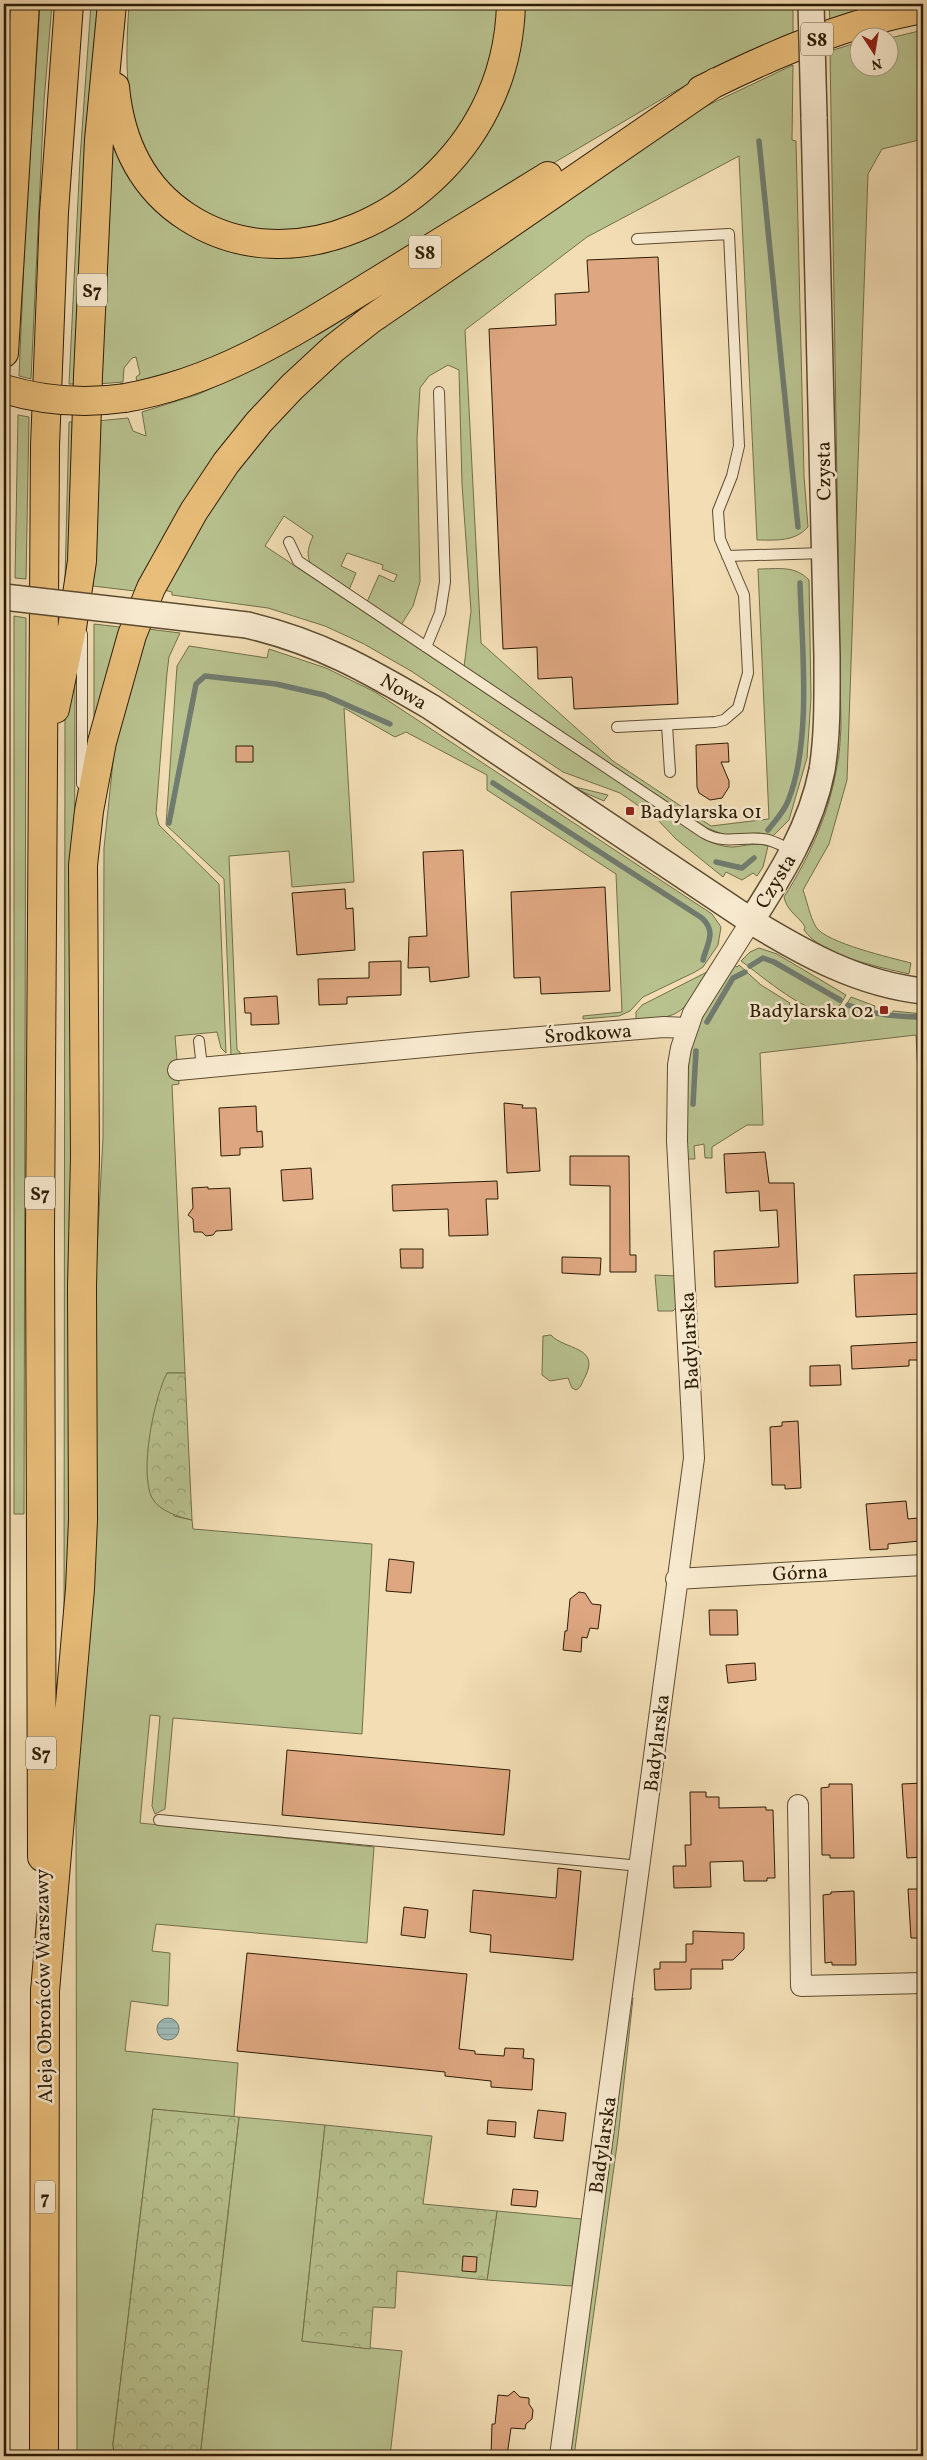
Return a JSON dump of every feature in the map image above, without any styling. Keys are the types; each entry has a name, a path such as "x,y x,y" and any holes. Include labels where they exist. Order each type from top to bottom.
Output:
{"main road":[{"path":"4,353 25,4"},
{"path":"42,784 46,389 54,212 69,4"},
{"path":"111,12 117,110 130,152 143,176 172,206 209,230 248,242 289,245 331,237 374,220 423,188 444,167 473,130 495,87 503,65 508,40 511,4"},
{"name":"S8","path":"4,389 49,399 75,402 125,398 156,393 188,383 260,352 609,138 716,82 791,48 872,21 923,9"},
{"name":"S7","path":"42,784 72,628 82,561 99,140 111,12"},
{"path":"45,1991 74,1670 83,1520 81,1327 85,1157 82,865 89,811 102,742 132,635 151,588 194,512 226,464 259,422 332,349 370,320 716,82"},
{"name":"Aleja Obrońców Warszawy","path":"42,784 40,1516 41,1823 45,1991 44,2456"}],"street":[{"name":"Czysta","path":"751,922 794,851 815,797 824,756 827,711 811,4"},
{"name":"Nowa","path":"4,597 247,625 319,646 386,681 431,708 751,922"},
{"path":"687,1028 704,992 751,922 799,950 846,972 881,983 923,991"},
{"name":"Środkowa","path":"178,1070 610,1031 664,1027 687,1028"},
{"name":"Badylarska","path":"560,2456 640,1866 694,1446 676,1106 679,1058 687,1028"},
{"name":"Górna","path":"676,1579 923,1565"},
{"path":"798,1805 801,1986 923,1983"}],"lane":[{"path":"617,727 724,720 738,708 748,673 746,608 740,583 720,539 718,511 734,470 738,446 728,234 637,238"},
{"path":"426,647 440,613 445,582 439,392"},
{"path":"289,542 298,561 708,836 727,841 763,839 794,851"},
{"path":"727,556 824,553"},
{"path":"82,561 82,865"},
{"path":"668,725 670,772"},
{"path":"199,1041 202,1067"},
{"path":"159,1820 640,1866"}],"green space":[{"path":"40,4 52,4 44,101 31,379 19,376 26,214"},
{"path":"91,4 102,4 80,384 69,384 80,159"},
{"path":"129,4 499,4 494,40 485,76 471,110 449,144 405,183 379,201 351,216 321,225 291,230 260,229 229,222 199,209 173,189 150,162 140,142 131,108 127,73"},
{"path":"520,4 793,4 793,36 723,65 672,93 540,171 313,310 210,361 137,381 136,377 140,374 136,357 132,358 124,368 123,382 98,384 110,138 247,251 436,190"},
{"path":"829,4 896,4 830,22"},
{"path":"923,30 923,139 882,149 868,174 847,780 829,844 803,890 810,914 816,927 822,933 845,944 911,963 909,974 852,959 824,947 812,939 804,930 803,923 788,907 784,897 802,866 824,818 840,746 830,51 850,45 850,78 900,78 900,36"},
{"path":"793,65 792,140 796,141 804,476 808,527 803,532 791,538 757,540 739,156 587,237 465,330 481,643 613,761 711,826 769,819 758,569 792,570 804,575 809,580 811,698 807,758 789,820 773,836 759,833 725,835 707,828 464,667 471,611 462,484 459,370 448,365 429,376 420,388 417,438 420,582 413,606 401,625 367,602 379,575 394,582 397,575 382,569 383,565 347,553 341,566 356,573 349,590 310,563 308,553 313,536 284,516 265,546 703,838 729,847 755,844 768,846 763,867 757,876 753,873 742,880 726,872 723,877 676,839 655,817 620,793 563,772 411,671 364,644 325,626 268,608 172,595 172,592 164,590 207,511 261,437 343,355 700,109"},
{"path":"485,226 339,334 143,592 93,586 97,421 128,418 133,431 146,436 142,412 199,394 227,381"},
{"path":"18,415 29,417 26,579 15,578"},
{"path":"69,422 79,422 69,577 65,579"},
{"path":"14,616 26,618 24,1514 14,1514"},
{"path":"94,624 128,628 94,734"},
{"path":"148,629 180,633 169,657 156,814 159,825 219,884 226,1053 221,1048 217,1032 175,1036 179,1084 172,1085 185,1373 167,1373 174,1516 192,1520 193,1529 372,1544 362,1734 173,1718 165,1809 155,1814 152,1806 160,1716 150,1715 140,1823 374,1847 367,1943 156,1924 152,1951 170,1953 168,2006 131,2001 125,2051 238,2063 234,2117 153,2109 113,2444 114,2456 77,2456 76,1786 94,1306 103,1138 104,848 114,752 121,721"},
{"path":"189,646 267,658 269,649 326,668 375,692 712,914 721,927 718,945 703,967 643,997 630,1011 619,1016 583,1019 583,1016 622,1012 616,874 487,790 487,775 406,732 395,737 344,708 354,882 292,887 289,851 229,856 237,1050 240,1052 240,1055 231,1055 224,879 166,825 177,666"},
{"path":"75,663 73,1593 64,1635 65,706"},
{"path":"567,785 608,795 604,801"},
{"path":"759,948 777,954 846,995 840,1005 835,1010 825,1012 814,1009 787,995 741,961 750,952"},
{"path":"733,964 737,967 739,965 761,985 790,1003 793,1008 794,1006 811,1016 826,1018 833,1016 845,1006 851,997 875,1006 874,1011 892,1015 893,1011 923,1014 923,1174 916,1035 760,1053 763,1125 747,1125 712,1147 712,1158 705,1158 704,1144 694,1146 695,1159 687,1159 684,1095 687,1063 696,1032 704,1014"},
{"path":"707,972 687,1004 681,1010 665,1017 636,1021 636,1012 642,1005"},
{"path":"655,1275 677,1276 679,1304 673,1311 658,1311"},
{"path":"551,1335 557,1340 579,1350 588,1359 589,1367 581,1386 576,1390 572,1388 568,1378 550,1381 542,1375 543,1336"},
{"path":"167,1373 185,1373 192,1520 164,1510 155,1503 148,1486 148,1454 153,1417 157,1399"},
{"path":"628,1998 633,1998 618,2138 574,2456 566,2456"},
{"path":"153,2109 239,2117 200,2456 114,2456 113,2444"},
{"path":"239,2117 325,2125 302,2341 402,2351 390,2456 200,2456"},
{"path":"325,2125 432,2136 423,2204 497,2211 487,2280 397,2271 395,2308 373,2307 370,2349 302,2341"},
{"path":"497,2211 582,2219 572,2286 487,2280"}],"water":[{"path":"164,2018 172,2018 179,2025 179,2033 172,2040 164,2040 157,2033 157,2025"}],"building":[{"path":"658,257 678,704 574,709 572,677 538,679 537,647 503,649 489,329 556,325 555,294 589,292 587,260"},
{"path":"728,743 729,762 721,762 729,781 729,787 722,798 710,800 699,793 697,787 696,745"},
{"path":"236,746 253,746 253,762 236,762"},
{"path":"463,850 469,977 430,982 429,967 408,968 409,937 427,936 423,852"},
{"path":"605,887 610,991 541,994 540,977 514,978 511,892"},
{"path":"345,889 346,909 353,908 355,950 297,955 292,893"},
{"path":"401,961 401,995 347,997 347,1004 319,1005 318,979 369,978 369,962"},
{"path":"277,996 279,1024 251,1025 251,1013 245,1013 244,998"},
{"path":"504,1103 523,1105 522,1108 536,1108 540,1171 507,1173"},
{"path":"256,1106 257,1132 262,1131 263,1147 240,1148 240,1155 221,1156 219,1108"},
{"path":"765,1152 769,1183 794,1183 798,1283 715,1287 714,1251 779,1247 777,1210 760,1211 759,1191 726,1193 724,1154"},
{"path":"570,1156 629,1156 630,1255 636,1255 636,1272 610,1272 610,1186 570,1185"},
{"path":"311,1168 313,1199 283,1201 281,1170"},
{"path":"497,1181 498,1199 486,1199 488,1235 449,1236 448,1209 393,1211 392,1185"},
{"path":"208,1187 208,1189 230,1188 232,1230 216,1231 213,1235 206,1236 202,1232 194,1232 193,1219 188,1215 193,1208 192,1188"},
{"path":"400,1249 423,1249 423,1268 401,1268"},
{"path":"562,1257 601,1258 600,1275 562,1273"},
{"path":"919,1273 920,1314 856,1317 854,1275"},
{"path":"923,1342 923,1360 909,1360 909,1366 852,1369 851,1346"},
{"path":"840,1365 841,1385 810,1386 810,1366"},
{"path":"798,1421 801,1488 785,1489 785,1485 772,1485 770,1427 782,1426 782,1422"},
{"path":"906,1501 908,1519 918,1518 920,1541 888,1544 888,1549 870,1550 866,1504"},
{"path":"389,1559 414,1562 411,1593 386,1591"},
{"path":"579,1592 585,1593 592,1604 601,1605 598,1629 590,1628 587,1638 582,1637 581,1652 563,1650 570,1599"},
{"path":"709,1610 737,1610 738,1635 710,1635"},
{"path":"755,1663 756,1680 728,1683 726,1665"},
{"path":"287,1750 510,1770 504,1835 282,1815"},
{"path":"923,1783 923,1857 907,1858 902,1784"},
{"path":"829,1784 852,1784 854,1858 830,1858 830,1855 822,1855 821,1788 829,1787"},
{"path":"690,1792 706,1792 706,1797 719,1797 719,1808 766,1807 766,1810 773,1810 775,1878 767,1878 767,1881 744,1881 743,1861 710,1862 711,1887 674,1888 673,1866 686,1866 685,1845 691,1845"},
{"path":"558,1868 581,1871 573,1960 490,1952 491,1935 470,1932 473,1890 556,1898"},
{"path":"908,1889 923,1889 923,1938 911,1938"},
{"path":"854,1891 856,1965 832,1965 832,1962 825,1963 823,1895 831,1894 831,1892"},
{"path":"404,1907 428,1910 425,1938 401,1935"},
{"path":"693,1931 744,1933 744,1949 733,1960 722,1960 723,1969 691,1969 691,1989 655,1990 654,1969 660,1969 660,1962 686,1962 686,1944 693,1944"},
{"path":"247,1953 467,1974 459,2049 475,2051 475,2054 504,2056 505,2048 524,2049 523,2058 534,2059 532,2090 491,2087 491,2081 445,2076 445,2072 237,2051"},
{"path":"538,2110 566,2113 563,2141 534,2138"},
{"path":"488,2120 516,2122 515,2137 487,2134"},
{"path":"513,2189 538,2191 536,2207 511,2205"},
{"path":"463,2256 477,2257 476,2272 462,2271"},
{"path":"514,2391 520,2397 529,2398 529,2404 533,2410 532,2419 526,2424 525,2429 511,2428 507,2456 491,2456 492,2424 495,2424 498,2395 508,2396"}],"waterway":[{"path":"759,141 798,527"},
{"path":"768,830 782,813 788,801 800,751 804,694 800,583"},
{"path":"169,823 196,684 205,676 276,684 324,695 390,724"},
{"path":"493,783 702,918 707,923 710,933 703,960"},
{"path":"716,862 742,868 754,858"},
{"path":"750,966 763,958 774,962 840,1000"},
{"path":"707,1022 733,978 745,972"},
{"path":"848,1005 885,1015 923,1017"},
{"path":"693,1104 696,1051"}],"place":[{"name":"Badylarska 01","path":"630,811"},
{"name":"Badylarska 02","path":"884,1010"}]}
